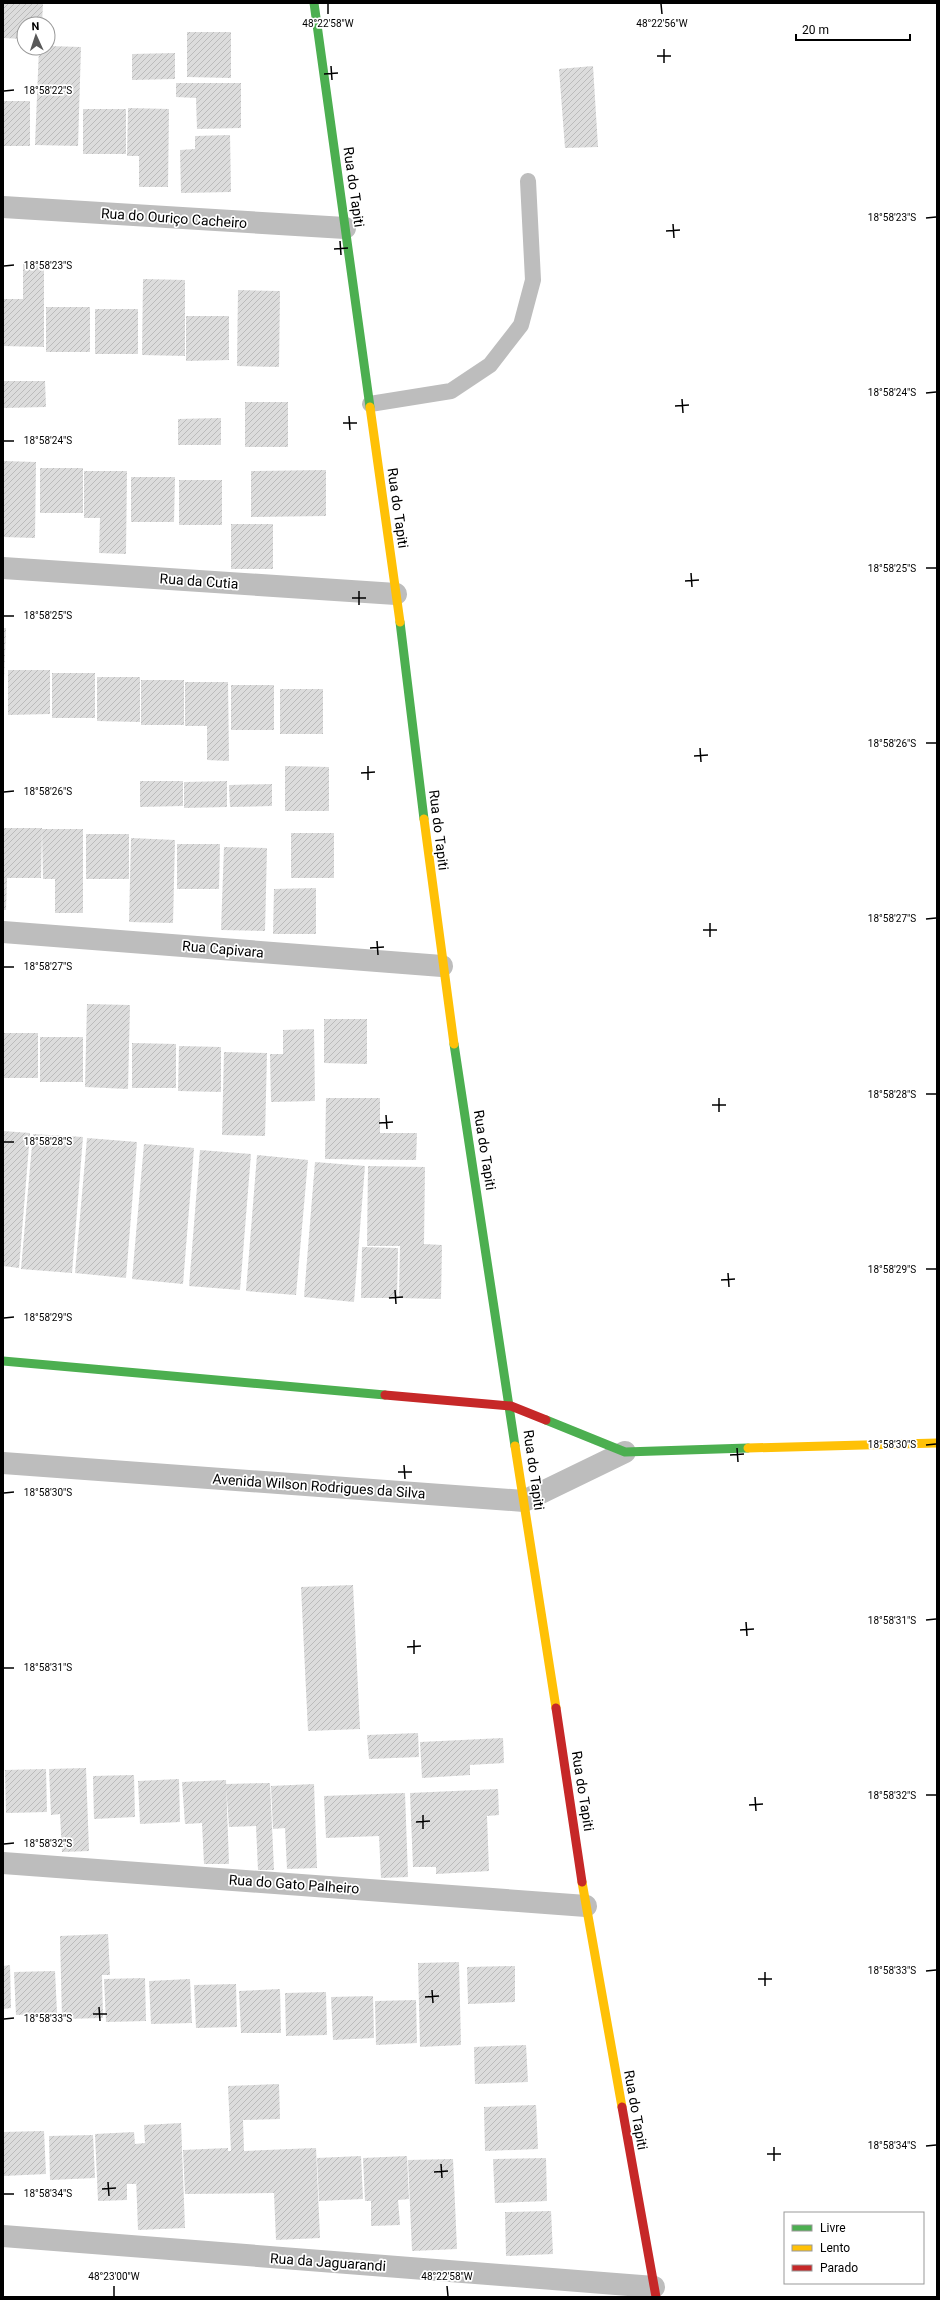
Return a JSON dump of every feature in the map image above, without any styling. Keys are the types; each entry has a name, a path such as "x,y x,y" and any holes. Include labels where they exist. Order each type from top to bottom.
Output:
{"street":[{"name":"Rua do Tapiti","path":"314,3 396,594 442,966 511,1406 524,1501 586,1906 655,2292"},
{"name":"Rua do Ouriço Cacheiro","path":"3,207 345,228"},
{"name":"Rua da Cutia","path":"3,568 396,594"},
{"name":"Rua Capivara","path":"3,932 442,966"},
{"path":"3,1361 511,1406 624,1452 937,1443"},
{"path":"524,1501 624,1452"},
{"name":"Avenida Wilson Rodrigues da Silva","path":"3,1463 524,1501"},
{"name":"Rua do Gato Palheiro","path":"3,1863 586,1906"},
{"name":"Rua da Jaguarandi","path":"3,2236 655,2292"}],"lane":[{"path":"370,404 451,391 490,365 521,326 533,280 528,181"}],"building":[{"path":"3,3 43,3 42,16 16,16 16,39 3,38"},
{"path":"187,32 231,32 231,78 187,77"},
{"path":"56,46 81,47 78,146 35,145 39,56 56,56"},
{"path":"175,53 175,79 132,80 132,54"},
{"path":"593,66 598,147 565,148 559,69"},
{"path":"176,83 241,83 241,128 197,129 196,98 176,97"},
{"path":"3,101 30,101 30,146 3,146"},
{"path":"128,108 169,109 168,187 139,187 139,156 127,156"},
{"path":"83,109 126,109 126,154 83,154"},
{"path":"230,135 231,192 181,193 180,150 195,149 195,136"},
{"path":"23,264 44,265 44,347 3,346 3,299 23,299"},
{"path":"143,279 185,280 185,356 142,355"},
{"path":"238,290 280,291 279,367 237,366"},
{"path":"46,307 90,307 90,352 46,352"},
{"path":"95,309 138,309 138,354 95,354"},
{"path":"186,316 229,316 229,360 186,361"},
{"path":"3,381 45,381 46,407 3,408"},
{"path":"245,402 288,402 288,447 245,447"},
{"path":"221,418 221,445 178,445 178,419"},
{"path":"3,461 36,462 35,538 3,537"},
{"path":"40,468 83,468 83,513 40,513"},
{"path":"326,470 326,516 251,517 251,471"},
{"path":"84,471 127,471 126,554 99,553 100,518 84,518"},
{"path":"131,477 175,477 174,522 131,522"},
{"path":"179,480 222,480 222,525 179,525"},
{"path":"231,524 273,524 273,569 231,569"},
{"path":"3,628 6,628 4,683 3,683"},
{"path":"8,670 50,670 50,714 8,715"},
{"path":"52,673 95,673 95,718 52,718"},
{"path":"97,677 140,677 140,722 97,721"},
{"path":"141,680 184,680 184,725 141,725"},
{"path":"185,682 228,682 229,761 207,760 207,726 185,726"},
{"path":"231,685 274,685 274,730 231,730"},
{"path":"280,689 323,689 323,734 280,734"},
{"path":"285,766 329,767 329,811 285,811"},
{"path":"140,781 183,781 183,806 140,807"},
{"path":"227,781 227,807 184,808 184,782"},
{"path":"272,784 272,806 230,807 229,785"},
{"path":"3,828 42,828 41,878 7,878 6,910 3,910"},
{"path":"42,829 83,829 83,913 55,913 55,879 43,879"},
{"path":"291,833 334,833 334,878 291,878"},
{"path":"86,834 129,834 129,879 86,879"},
{"path":"131,838 175,840 173,923 129,922"},
{"path":"177,844 220,844 219,889 177,889"},
{"path":"224,847 267,848 265,931 221,930"},
{"path":"316,888 316,934 273,934 274,889"},
{"path":"87,1004 130,1005 128,1089 85,1087"},
{"path":"324,1019 367,1019 367,1064 324,1063"},
{"path":"314,1029 315,1101 271,1102 270,1054 283,1054 283,1030"},
{"path":"3,1033 38,1033 38,1078 3,1078"},
{"path":"40,1037 83,1037 83,1082 40,1082"},
{"path":"132,1043 176,1044 176,1088 132,1088"},
{"path":"179,1046 221,1047 221,1092 178,1091"},
{"path":"224,1052 267,1053 265,1136 222,1135"},
{"path":"326,1098 380,1098 380,1133 417,1133 416,1160 325,1159"},
{"path":"3,1131 30,1133 19,1268 3,1266"},
{"path":"33,1134 83,1137 72,1273 21,1269"},
{"path":"87,1138 137,1142 126,1278 75,1273"},
{"path":"144,1144 194,1148 183,1284 132,1279"},
{"path":"200,1150 251,1154 240,1290 189,1286"},
{"path":"257,1155 308,1160 296,1295 246,1291"},
{"path":"315,1162 365,1166 354,1302 304,1297"},
{"path":"368,1166 425,1167 424,1244 442,1245 441,1299 399,1298 400,1246 367,1246"},
{"path":"362,1247 398,1248 397,1298 361,1298"},
{"path":"353,1585 360,1729 308,1731 301,1587"},
{"path":"418,1733 419,1757 369,1759 367,1735"},
{"path":"503,1738 504,1763 470,1765 470,1775 422,1778 420,1742"},
{"path":"86,1768 89,1851 62,1852 60,1814 51,1815 49,1769"},
{"path":"46,1769 47,1812 6,1813 5,1770"},
{"path":"134,1775 135,1817 94,1819 93,1776"},
{"path":"179,1779 180,1822 140,1824 138,1781"},
{"path":"226,1780 229,1864 204,1864 202,1823 185,1824 182,1782"},
{"path":"270,1783 274,1870 258,1870 256,1826 229,1827 226,1784"},
{"path":"314,1784 317,1868 287,1869 285,1828 273,1829 271,1786"},
{"path":"498,1789 499,1815 487,1816 489,1871 436,1874 436,1867 413,1867 410,1793"},
{"path":"405,1793 408,1877 381,1878 379,1836 326,1838 324,1796"},
{"path":"108,1934 110,1975 102,1975 103,2018 62,2019 60,1936"},
{"path":"459,1962 461,2045 420,2047 418,1963"},
{"path":"10,1965 11,2008 3,2009 3,1966"},
{"path":"515,1966 515,2002 468,2004 467,1967"},
{"path":"55,1971 57,2013 16,2015 14,1972"},
{"path":"145,1978 146,2021 106,2022 104,1979"},
{"path":"190,1979 192,2023 151,2024 149,1981"},
{"path":"236,1984 237,2027 196,2028 194,1985"},
{"path":"280,1989 281,2033 241,2033 239,1991"},
{"path":"326,1992 327,2035 286,2036 285,1993"},
{"path":"373,1996 374,2038 333,2040 331,1997"},
{"path":"416,2000 417,2043 376,2045 375,2001"},
{"path":"526,2045 528,2082 475,2084 474,2047"},
{"path":"279,2084 280,2119 243,2120 244,2151 316,2148 320,2238 276,2240 274,2193 185,2194 183,2150 228,2148 228,2151 231,2151 228,2086"},
{"path":"536,2105 538,2149 485,2151 484,2107"},
{"path":"181,2123 185,2228 138,2230 136,2176 136,2184 127,2184 127,2200 98,2201 95,2134 134,2132 135,2144 145,2143 144,2125"},
{"path":"44,2131 46,2174 3,2176 3,2132"},
{"path":"93,2135 95,2178 50,2180 49,2136"},
{"path":"361,2156 363,2199 319,2201 317,2158"},
{"path":"407,2156 409,2199 398,2200 400,2225 371,2226 371,2201 365,2201 363,2158"},
{"path":"546,2158 547,2201 495,2203 493,2159"},
{"path":"453,2159 457,2249 412,2251 408,2160"},
{"path":"551,2211 553,2254 506,2256 505,2212"}],"traffic: fast":[{"path":"314,3 370,407"},
{"path":"400,622 424,819"},
{"path":"454,1044 515,1446"},
{"path":"3,1361 385,1395"},
{"path":"546,1420 625,1452 748,1448"}],"traffic: slow":[{"path":"370,407 400,622"},
{"path":"424,819 454,1044"},
{"path":"748,1448 937,1443"},
{"path":"515,1446 556,1708"},
{"path":"582,1882 622,2107"}],"traffic: jam":[{"path":"385,1395 511,1406 546,1420"},
{"path":"556,1708 582,1882"},
{"path":"622,2107 656,2297"}]}
